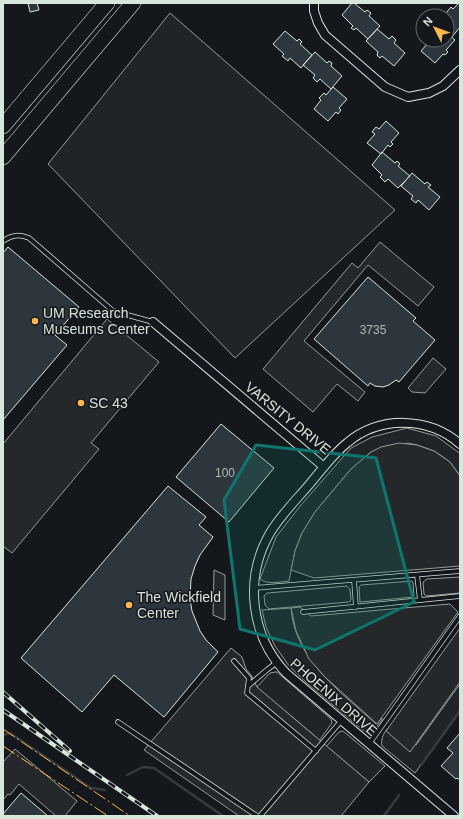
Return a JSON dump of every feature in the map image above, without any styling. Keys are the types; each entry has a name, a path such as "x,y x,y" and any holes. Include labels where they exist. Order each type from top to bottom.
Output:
{"highway":[{"path":"3,126 107,3"},
{"path":"3,156 133,3"}],"street":[{"path":"314,3 314,11 318,23 326,35 386,87 395,92 408,97 429,93 443,86 460,70"},
{"name":"VARSITY DRIVE","path":"153,322 324,467 347,443 371,428 395,422 421,424 434,428 452,437 460,444"},
{"name":"PHOENIX DRIVE","path":"324,467 280,518 270,533 255,571 254,608 264,641 276,663 286,673 454,816"}],"lane":[{"path":"3,241 15,235 29,238 113,311 153,322"},
{"path":"254,588 460,571"},
{"path":"417,575 420,600"},
{"path":"354,580 356,607"},
{"path":"303,612 460,596"},
{"path":"369,744 460,616"},
{"path":"234,661 249,678 247,693 316,751"},
{"path":"248,686 276,663"},
{"path":"260,816 342,721"},
{"path":"118,722 257,816"}],"highlighted area":[{"path":"256,445 376,458 414,602 315,650 240,629 224,500"}],"shaded area":[{"path":"170,13 395,210 235,358 48,164"},
{"path":"380,242 434,287 418,306 368,265 304,341 365,392 358,401 337,384 313,412 263,369 352,263 358,268"},
{"name":"SC 43","path":"107,319 159,362 91,443 99,449 12,553 3,546 3,444"},
{"path":"433,358 446,369 425,393 412,392 408,388"},
{"path":"407,428 436,436 458,452 460,454 460,476 450,462 434,451 417,445 408,443 371,452 351,469 315,512 302,533 295,551 289,581 270,583 260,579 276,537 301,505 351,448 372,437"},
{"path":"399,443 417,445 434,451 450,462 460,476 460,566 314,578 291,570 295,551 302,533 315,512 351,469 371,452 381,447"},
{"path":"214,570 225,575 225,620 213,615"},
{"path":"460,577 460,593 426,596 424,594 423,582 427,579"},
{"path":"412,581 414,597 360,602 359,587 361,585"},
{"path":"347,586 350,589 351,600 349,602 269,609 265,605 264,596 267,593"},
{"path":"450,604 458,612 377,724 325,677 309,659 296,631 291,608 300,607 311,616"},
{"path":"291,608 294,627 310,659 334,687 376,724 382,718 373,731 365,732 308,684 289,666 275,646 266,627 262,610"},
{"path":"460,628 460,682 410,752 386,731"},
{"path":"231,648 242,657 246,669 257,687 369,782 341,816 239,816 144,750"},
{"path":"277,672 331,719 332,723 316,745 315,736 260,690 254,690 270,673"},
{"path":"460,684 460,710 415,773 382,746 384,734 392,725 416,745"},
{"path":"343,731 385,766 369,782 330,749 324,749 339,732"},
{"path":"15,749 77,801 65,816 56,816 19,784 10,795 8,794 3,800 3,762"}],"building":[{"path":"28,3 37,3 39,10 30,12"},
{"path":"352,3 365,12 367,10 371,13 369,16 380,26 368,39 356,28 354,30 351,28 353,26 342,15"},
{"path":"460,3 460,27 455,33 455,8"},
{"path":"377,29 389,39 392,36 396,40 394,43 405,53 394,66 382,56 380,58 377,55 378,52 366,41"},
{"path":"285,31 297,41 299,39 302,42 300,44 312,55 301,68 290,58 288,61 282,56 284,54 273,44"},
{"path":"424,48 448,48 446,50 448,52 445,55 443,54 435,63 421,51"},
{"path":"315,52 327,63 329,61 332,63 331,66 342,76 331,89 320,79 317,82 313,78 315,75 303,65"},
{"path":"333,87 347,99 339,108 341,110 338,114 336,112 328,121 314,109 321,100 319,98 324,93 326,95"},
{"path":"386,121 399,133 391,142 393,144 390,147 388,145 381,154 367,143 375,134 372,132 376,127 379,129"},
{"path":"382,152 395,163 397,161 400,164 398,166 410,176 398,188 388,179 385,182 380,177 382,175 372,165"},
{"path":"412,173 425,184 427,182 431,185 428,187 440,197 429,210 418,200 416,203 411,199 413,196 401,186"},
{"name":"UM Research Museums Center","path":"8,247 79,307 55,335 67,345 3,420 3,253"},
{"path":"368,277 416,318 413,321 435,340 399,382 396,380 383,387 375,386 370,383 368,386 314,339"},
{"path":"221,424 274,468 229,522 176,477"},
{"name":"The Wickfield Center","path":"168,486 206,517 199,525 213,537 200,555 195,566 191,579 190,599 192,611 200,631 206,640 218,652 164,717 114,675 82,712 21,658"},
{"path":"460,733 460,780 457,778 456,779 441,766 453,753 447,748"},
{"path":"21,793 48,816 3,816 3,814"}],"waterway":[{"path":"422,764 460,711"},
{"path":"3,735 10,733 91,788 105,790"},
{"path":"127,775 143,767 154,768 223,816"},
{"path":"384,816 399,795"}],"railway":[{"path":"3,692 70,751"},
{"path":"3,710 157,816"}],"power":[{"path":"3,729 130,816"},
{"path":"3,746 108,816"}],"place":[{"name":"UM Research Museums Center","path":"35,321"},
{"name":"SC 43","path":"81,403"},
{"name":"The Wickfield Center","path":"129,605"}]}
